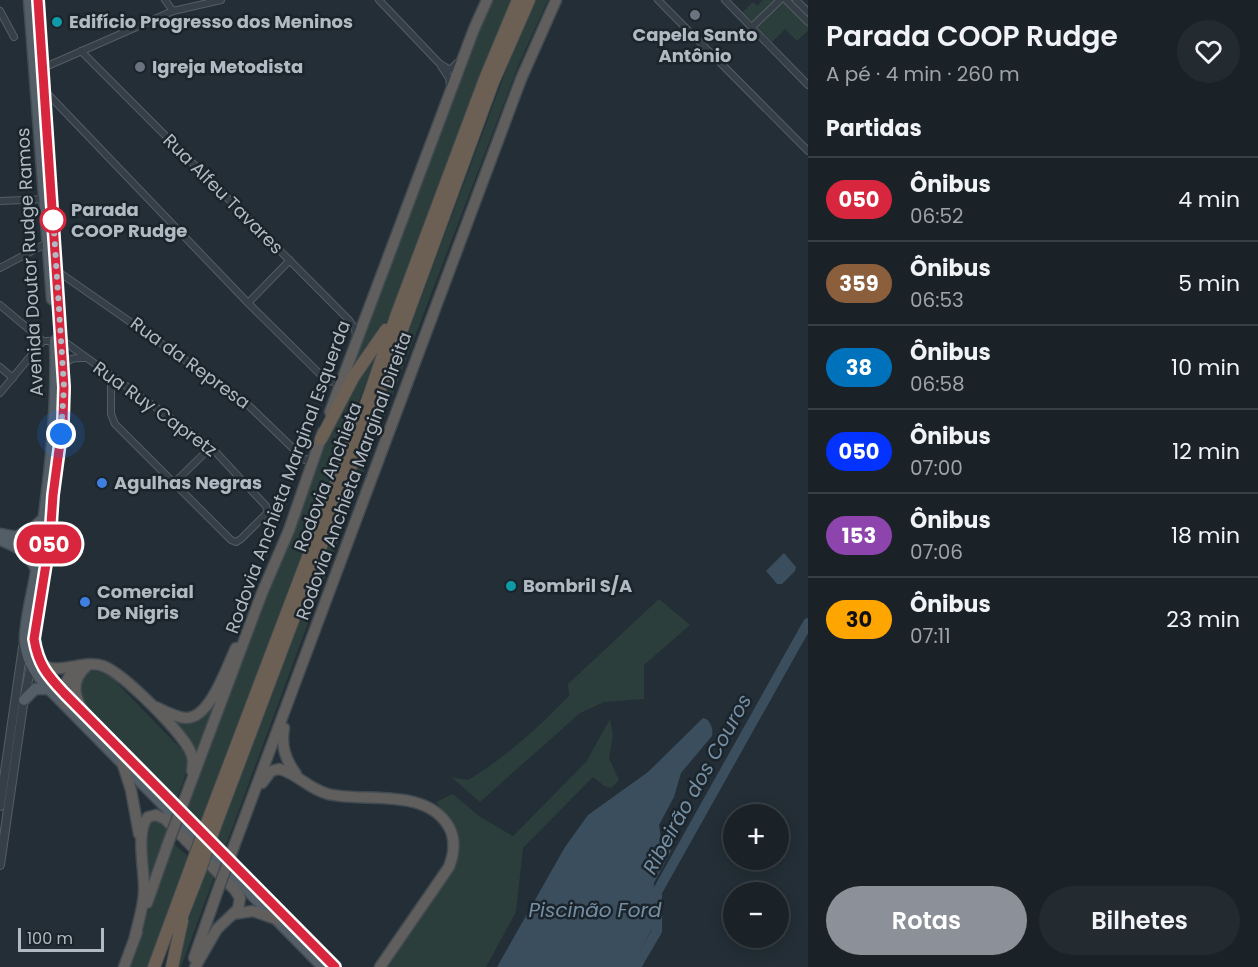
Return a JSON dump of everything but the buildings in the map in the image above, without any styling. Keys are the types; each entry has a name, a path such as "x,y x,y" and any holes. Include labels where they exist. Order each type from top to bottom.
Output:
{"highway":[{"name":"Rodovia Anchieta Marginal Esquerda","path":"124,967 262,593 289,530 356,341 474,29 488,0"},
{"name":"Rodovia Anchieta","path":"154,967 196,867 397,314 485,79 518,0"},
{"name":"Rodovia Anchieta","path":"211,826 375,403 489,93 529,0"},
{"name":"Rodovia Anchieta Marginal Direita","path":"193,967 243,821 517,89 556,0"},
{"path":"321,439 354,376 397,314"},
{"path":"152,705 187,718 198,715 206,709 262,593"},
{"path":"35,665 53,669 100,665 112,670 152,705 181,736 191,752 193,762 190,786"},
{"path":"65,705 64,693 68,677 83,666"},
{"path":"83,666 74,688 78,702 86,716"},
{"path":"286,709 283,749 290,765 302,782"},
{"path":"123,765 131,790 142,848 144,892 135,937"},
{"path":"243,821 262,782 275,769 284,770 316,790 332,795 416,802 436,811 450,830 453,841 449,867 381,966"},
{"path":"142,848 145,821 153,815 162,817 237,893 240,903 233,914 217,929 193,967"},
{"name":"Rodovia Anchieta","path":"163,967 185,910 196,867"},
{"path":"172,967 185,910"},
{"path":"233,914 253,911 276,919"}],"main road":[{"name":"Avenida Doutor Rudge Ramos","path":"29,0 57,271 58,342 55,402 43,519 45,544 37,571 30,638"},
{"name":"Avenida Doutor Rudge Ramos","path":"30,638 53,495 64,404 63,367 47,243 48,199 41,2"},
{"path":"15,537 33,528 43,519"},
{"path":"1,538 15,537 45,544"},
{"path":"1,538 45,544"},
{"path":"1,538 26,552 37,571"},
{"path":"30,638 35,665 49,689 323,967"},
{"path":"35,665 334,967"},
{"path":"21,703 35,689 49,689"}],"street":[{"path":"165,0 173,11"},
{"path":"43,68 173,11 221,0"},
{"path":"379,0 439,63 450,81 447,104"},
{"path":"658,0 808,151"},
{"path":"725,0 808,85"},
{"path":"752,27 780,0"},
{"path":"786,0 808,22"},
{"path":"796,0 808,12"},
{"path":"31,21 41,2"},
{"path":"0,11 14,37"},
{"path":"439,63 450,70 455,67 474,29"},
{"name":"Rua Alfeu Tavares","path":"81,51 349,320 355,329 356,341"},
{"path":"44,89 248,303 327,381 335,382 344,376"},
{"path":"0,201 48,199"},
{"path":"0,268 47,243"},
{"path":"248,303 290,260"},
{"name":"Rua da Represa","path":"57,271 244,400 305,460 315,457"},
{"path":"0,305 44,342"},
{"path":"0,393 44,342 58,342"},
{"name":"Rua Ruy Capretz","path":"58,342 86,358 211,447 269,510 238,542 231,540 174,483"},
{"name":"Rua Ruy Capretz","path":"63,367 74,358 86,358"},
{"path":"0,367 13,378"},
{"path":"111,376 112,420 174,483 211,447"},
{"name":"Avenida Doutor Rudge Ramos","path":"0,865 30,638"},
{"name":"Avenida Doutor Rudge Ramos","path":"0,806 21,703 35,665"}],"green space":[{"path":"492,0 513,0 498,31 390,316 341,396 471,49"},
{"path":"535,0 548,0 519,64 380,428 181,967 176,967 177,952 256,730 376,419 517,41"},
{"path":"763,0 784,0 808,25 808,31 797,41 785,29 772,42 743,12 753,2 757,6"},
{"path":"374,356 201,822 188,810 191,799 272,576 332,428 351,390"},
{"path":"659,599 690,625 644,665 644,699 604,702 580,713 480,802 451,777 468,780 521,741 569,696 568,684"},
{"path":"101,672 113,679 184,752 187,764 176,801 86,710 77,690 85,673"},
{"path":"217,696 194,757 169,721 185,721"},
{"path":"610,719 613,735 609,758 619,780 611,788 604,786 593,777 523,848 516,912 486,967 386,967 456,866 457,841 454,826 436,802 453,794 479,816 513,836 586,762"},
{"path":"157,818 168,828 146,886 148,822"},
{"path":"173,843 189,857 147,967 128,967"}],"water":[{"path":"784,553 796,567 782,584 777,584 766,571"},
{"name":"Piscinão Ford","path":"703,718 710,724 712,736 681,773 674,797 659,825 661,838 671,851 654,883 652,929 631,967 497,967 565,847 588,815 648,772"}],"waterway":[{"name":"Ribeirão dos Couros","path":"636,967 657,931 657,892 808,623"}],"bus line":[{"name":"050","path":"38,0 62,340 64,404 50,539 34,639 36,654 40,664 64,693 335,967"}],"place":[{"name":"Capela Santo Antônio","path":"695,15"},
{"name":"Edifício Progresso dos Meninos","path":"57,22"},
{"name":"Igreja Metodista","path":"140,67"},
{"name":"Parada COOP Rudge","path":"53,220"},
{"name":"Agulhas Negras","path":"102,483"},
{"name":"Bombril S/A","path":"511,586"},
{"name":"Comercial De Nigris","path":"85,602"}],"route":[{"path":"53,220 53,216 64,387 61,434"}]}
